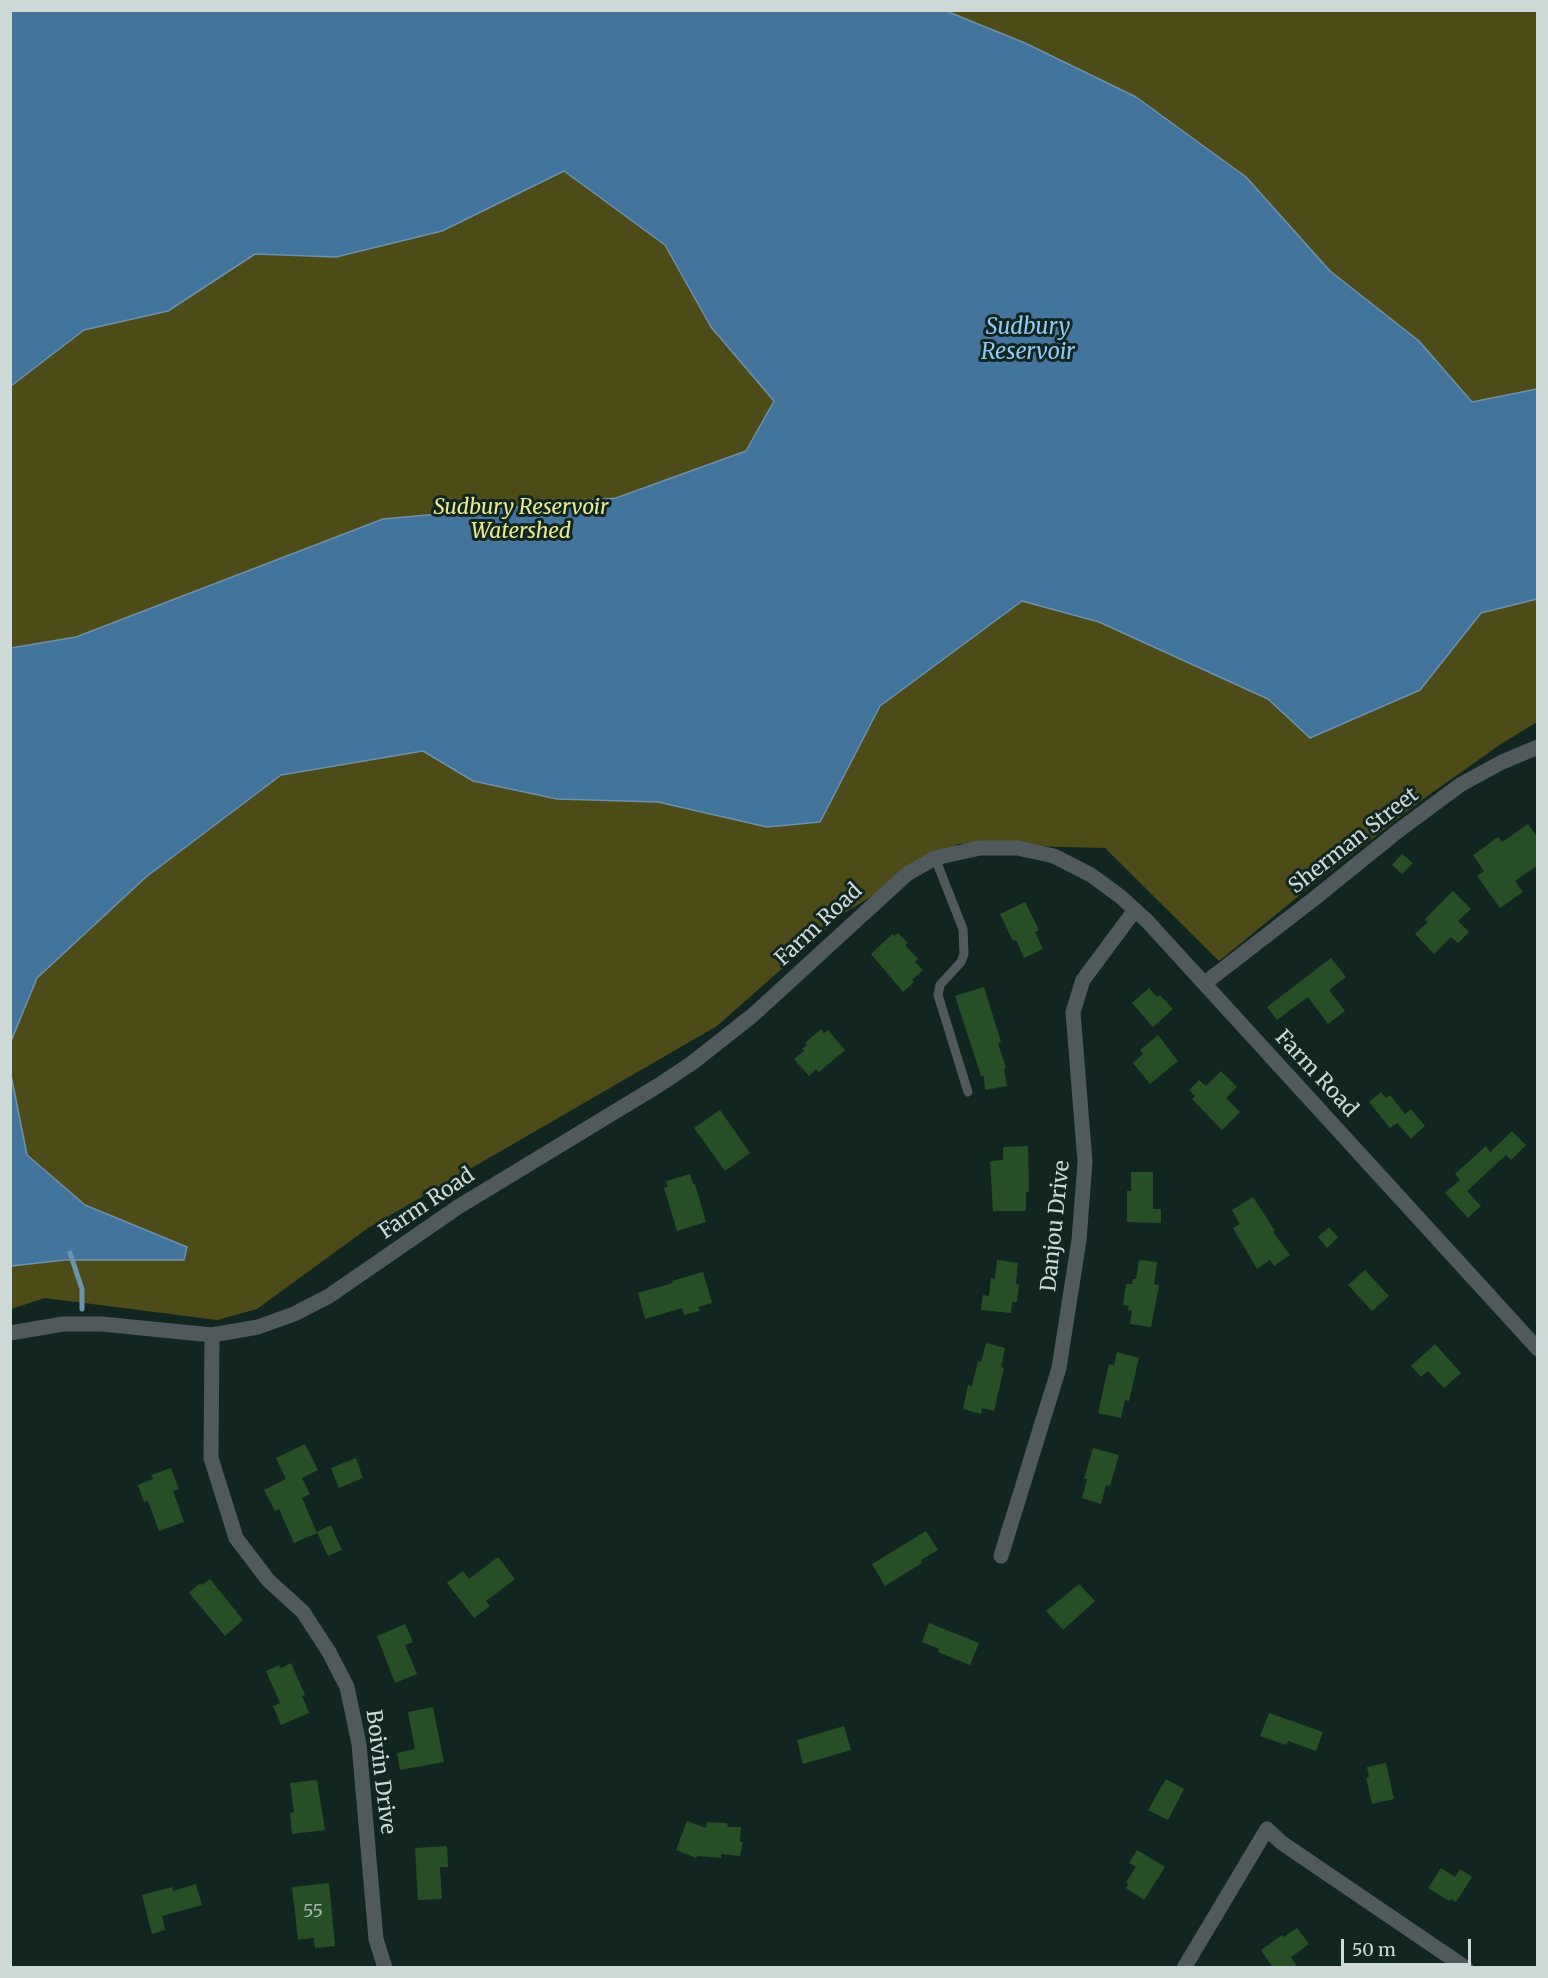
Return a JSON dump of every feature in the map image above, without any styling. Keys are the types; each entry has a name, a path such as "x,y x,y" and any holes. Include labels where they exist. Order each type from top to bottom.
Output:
{"street":[{"name":"Sherman Street","path":"1205,983 1460,784 1502,762 1538,747"},
{"name":"Farm Road","path":"10,1333 63,1324 102,1324 212,1335 258,1327 294,1314 329,1296 458,1207 659,1085 753,1015 907,874 935,858 980,848 1017,848 1054,856 1091,875 1135,910 1169,943 1538,1349"},
{"name":"Danjou Drive","path":"1001,1556 1059,1368 1079,1240 1085,1162 1073,1012 1083,980 1135,910"},
{"name":"Boivin Drive","path":"212,1335 211,1458 236,1538 268,1580 303,1612 347,1687 359,1744 376,1939 385,1968"},
{"path":"1184,1968 1268,1829 1281,1843 1466,1968"}],"lane":[{"path":"935,858 963,929 964,954 961,962 940,986 938,995 968,1092"}],"green space":[{"name":"Sudbury Reservoir Watershed","path":"11,11 1537,11 1537,722 1501,744 1426,797 1219,961 1105,848 958,844 846,912 717,1026 368,1228 257,1309 217,1320 45,1298 11,1309"}],"water":[{"name":"Sudbury Reservoir","path":"11,10 946,11 1025,43 1136,97 1246,177 1330,271 1419,341 1472,402 1537,389 1537,599 1481,613 1420,690 1310,738 1268,699 1099,622 1022,601 880,706 820,822 767,827 658,802 557,799 473,781 423,751 281,775 146,877 37,978 11,1041 11,648 76,637 383,519 616,498 746,451 774,401 711,327 665,245 564,171 442,231 336,257 255,254 168,311 84,330 11,386"},
{"path":"10,1070 27,1155 85,1205 187,1247 184,1260 65,1260 11,1266"}],"building":[{"path":"1528,824 1538,838 1538,865 1515,881 1523,892 1500,908 1477,876 1484,871 1473,855 1498,837 1502,842"},
{"path":"1402,854 1413,863 1402,874 1392,865"},
{"path":"1453,891 1471,909 1458,921 1469,932 1458,943 1451,937 1434,954 1415,934 1428,922 1425,919"},
{"path":"1025,902 1039,930 1035,932 1043,949 1024,958 1000,914"},
{"path":"898,933 908,943 905,945 918,959 915,962 923,970 903,992 871,954 892,934 894,936"},
{"path":"1331,958 1346,977 1329,990 1345,1011 1328,1024 1308,997 1277,1020 1267,1007"},
{"path":"984,987 1001,1042 998,1043 1006,1068 1004,1069 1007,1086 985,1090 984,1076 981,1076 955,996"},
{"path":"1149,988 1157,997 1160,995 1173,1009 1153,1027 1132,1003"},
{"path":"821,1029 824,1033 828,1030 845,1050 819,1072 816,1069 809,1076 794,1059 804,1051 802,1049 807,1045 805,1043"},
{"path":"1158,1035 1178,1061 1150,1084 1133,1063 1143,1054 1140,1050"},
{"path":"1221,1071 1237,1087 1226,1098 1240,1112 1222,1130 1192,1099 1195,1096 1189,1090 1199,1080 1206,1086"},
{"path":"1381,1092 1386,1098 1390,1095 1405,1114 1411,1109 1425,1126 1411,1139 1397,1123 1390,1128 1369,1102"},
{"path":"720,1110 750,1153 725,1171 694,1128"},
{"path":"1512,1131 1526,1145 1511,1160 1506,1155 1467,1191 1481,1206 1468,1218 1445,1193 1460,1180 1455,1174 1486,1146 1490,1152"},
{"path":"1028,1146 1029,1192 1026,1192 1026,1211 993,1211 990,1161 1003,1160 1003,1147"},
{"path":"1131,1172 1153,1172 1153,1209 1161,1209 1161,1223 1127,1222 1127,1191 1131,1191"},
{"path":"690,1174 706,1222 677,1231 664,1188 668,1186 666,1181"},
{"path":"1253,1197 1275,1231 1273,1232 1290,1255 1274,1266 1270,1260 1257,1269 1233,1228 1240,1224 1232,1210"},
{"path":"1329,1227 1338,1237 1327,1248 1318,1237"},
{"path":"997,1260 1018,1263 1017,1302 1012,1302 1011,1313 981,1310 983,1295 989,1296 991,1278 995,1279"},
{"path":"1139,1260 1157,1262 1154,1284 1159,1285 1151,1327 1130,1324 1132,1311 1128,1310 1129,1306 1123,1305 1126,1284 1132,1284 1133,1279 1136,1279"},
{"path":"1365,1270 1389,1296 1372,1311 1348,1285"},
{"path":"703,1272 712,1303 698,1307 700,1311 684,1315 682,1308 645,1319 638,1293"},
{"path":"986,1343 1005,1348 1001,1367 1004,1368 994,1411 982,1408 981,1414 963,1409 968,1385 972,1386 978,1361 981,1362"},
{"path":"1435,1344 1461,1373 1444,1388 1428,1371 1421,1377 1411,1366"},
{"path":"1117,1352 1139,1358 1129,1401 1125,1400 1121,1418 1098,1413 1109,1364 1114,1365"},
{"path":"305,1444 318,1470 302,1478 310,1494 302,1498 317,1533 294,1543 279,1509 275,1511 264,1490 286,1479 276,1458"},
{"path":"1093,1448 1119,1455 1110,1486 1106,1485 1101,1504 1082,1498 1087,1479 1084,1479"},
{"path":"356,1458 363,1478 339,1488 331,1468"},
{"path":"171,1468 179,1489 173,1491 184,1522 159,1531 148,1501 144,1502 138,1485 153,1479 151,1475"},
{"path":"331,1525 342,1550 328,1556 317,1532"},
{"path":"926,1531 938,1550 885,1586 872,1564"},
{"path":"498,1557 515,1579 486,1601 490,1606 474,1618 447,1583 463,1571 469,1579"},
{"path":"210,1579 243,1620 225,1636 189,1593 200,1583 202,1585"},
{"path":"1079,1584 1095,1601 1063,1630 1046,1611"},
{"path":"929,1623 979,1643 970,1665 938,1652 939,1649 922,1642"},
{"path":"405,1624 413,1642 405,1645 417,1674 395,1683 377,1636"},
{"path":"291,1663 305,1695 302,1696 309,1713 281,1725 273,1706 280,1703 266,1671"},
{"path":"433,1707 444,1762 400,1770 397,1753 415,1749 408,1712"},
{"path":"1269,1713 1323,1732 1316,1751 1288,1741 1286,1745 1260,1736"},
{"path":"844,1726 851,1750 803,1764 797,1740"},
{"path":"1386,1763 1394,1799 1372,1804 1366,1778 1369,1777 1367,1767"},
{"path":"1166,1779 1184,1789 1168,1820 1148,1810"},
{"path":"317,1780 325,1830 292,1834 290,1813 294,1812 290,1783"},
{"path":"687,1821 706,1828 707,1822 727,1823 728,1827 741,1827 740,1842 743,1842 740,1856 721,1854 721,1858 697,1856 696,1858 676,1850"},
{"path":"447,1846 448,1867 440,1867 442,1899 418,1900 415,1848"},
{"path":"1137,1850 1165,1867 1144,1900 1126,1888 1128,1884 1126,1882 1136,1867 1129,1863"},
{"path":"1441,1868 1455,1877 1460,1869 1472,1877 1456,1902 1451,1899 1449,1901 1428,1888"},
{"path":"329,1883 335,1946 315,1948 314,1938 298,1940 292,1887"},
{"path":"196,1884 202,1905 162,1916 165,1930 152,1934 142,1895 172,1887 173,1891"},
{"path":"1297,1928 1309,1944 1291,1957 1298,1968 1273,1968 1261,1950 1282,1935 1284,1937"}],"waterway":[{"path":"70,1253 82,1289 82,1309"}]}
